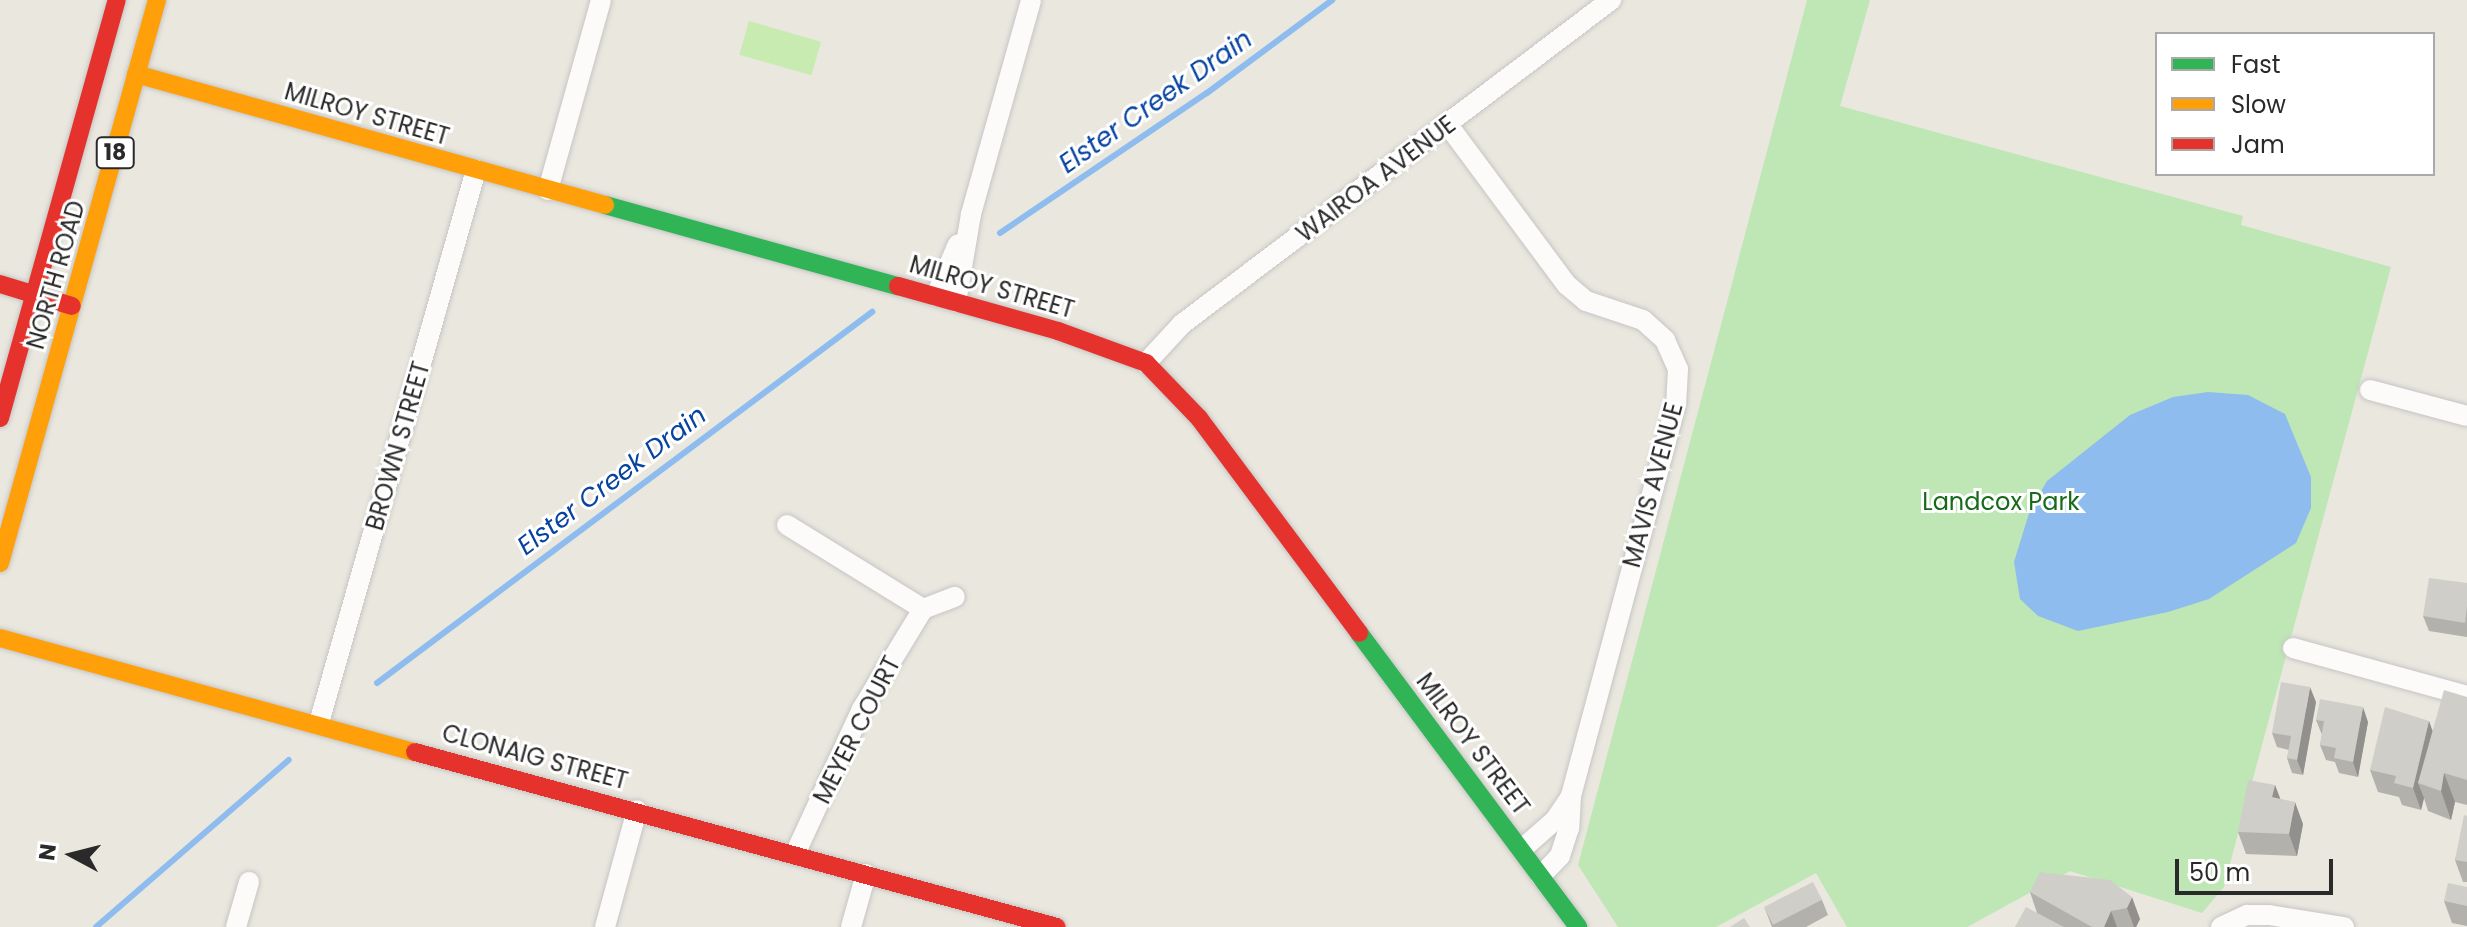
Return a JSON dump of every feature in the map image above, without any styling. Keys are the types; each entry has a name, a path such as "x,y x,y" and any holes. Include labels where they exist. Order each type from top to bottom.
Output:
{"main road":[{"name":"NORTH ROAD","path":"0,418 117,0"},
{"name":"NORTH ROAD","path":"0,563 157,0"},
{"name":"MILROY STREET","path":"136,74 1099,342 1146,363 1199,418 1578,927"},
{"path":"0,284 72,306"},
{"name":"CLONAIG STREET","path":"0,638 1057,927"}],"street":[{"path":"548,190 601,0"},
{"path":"946,299 1031,0"},
{"name":"WAIROA AVENUE","path":"1146,363 1182,324 1611,0"},
{"name":"MAVIS AVENUE","path":"1448,125 1567,285 1586,301 1643,320 1665,340 1678,369 1676,404 1571,795 1569,828 1560,856 1541,876"},
{"name":"BROWN STREET","path":"319,723 476,170"},
{"path":"2370,390 2467,416"},
{"path":"787,525 923,609 955,597"},
{"name":"MEYER COURT","path":"795,854 862,709 923,609"},
{"path":"2293,648 2467,696"},
{"name":"MAVIS AVENUE","path":"1522,849 1555,820 1571,795"},
{"path":"605,927 637,810"},
{"path":"851,927 866,874"},
{"path":"236,927 249,882"},
{"path":"2221,927 2247,915 2269,915 2344,927"}],"green space":[{"name":"Landcox Park","path":"1807,0 1870,0 1840,106 2243,216 2241,225 2391,267 2224,887 2202,913 2070,871 1967,927 1847,927 1816,873 1716,927 1618,927 1578,865"},
{"path":"749,21 821,42 811,75 739,55"}],"water":[{"path":"2208,392 2248,395 2285,414 2311,477 2311,508 2296,543 2209,599 2168,612 2078,631 2038,616 2020,599 2014,562 2030,510 2047,481 2130,415 2173,397"}],"building":[{"path":"2429,578 2467,583 2465,623 2423,616"},
{"path":"2281,682 2310,687 2297,760 2287,758 2291,736 2272,733"},
{"path":"2444,690 2467,697 2467,780 2444,773 2441,791 2418,783"},
{"path":"2320,699 2363,707 2353,762 2334,758 2336,748 2320,745 2324,721 2316,720"},
{"path":"2385,707 2429,721 2413,788 2394,783 2396,776 2370,770"},
{"path":"2248,780 2275,785 2272,797 2295,802 2289,834 2238,832"},
{"path":"2464,815 2467,816 2467,862 2455,860"},
{"path":"2040,872 2110,880 2132,897 2127,908 2111,911 2104,927 2092,927 2030,892"},
{"path":"1813,882 1822,900 1773,925 1764,907"},
{"path":"2448,883 2467,887 2467,906 2444,901"},
{"path":"2026,907 2064,927 2015,927"},
{"path":"1744,918 1750,927 1730,927"}],"waterway":[{"name":"Elster Creek Drain","path":"1000,233 1207,93 1332,0"},
{"name":"Elster Creek Drain","path":"377,683 872,312"},
{"name":"Elster Creek Drain","path":"96,927 289,760"}],"traffic: fast":[{"path":"605,205 898,286"},
{"path":"1359,633 1578,927"}],"traffic: slow":[{"path":"0,563 157,0"},
{"path":"136,74 605,205"},
{"path":"0,638 415,752"}],"traffic: jam":[{"path":"0,418 117,0"},
{"path":"0,284 72,306"},
{"path":"898,286 1058,331 1146,363 1199,418 1359,633"},
{"path":"415,752 1057,927"}]}
